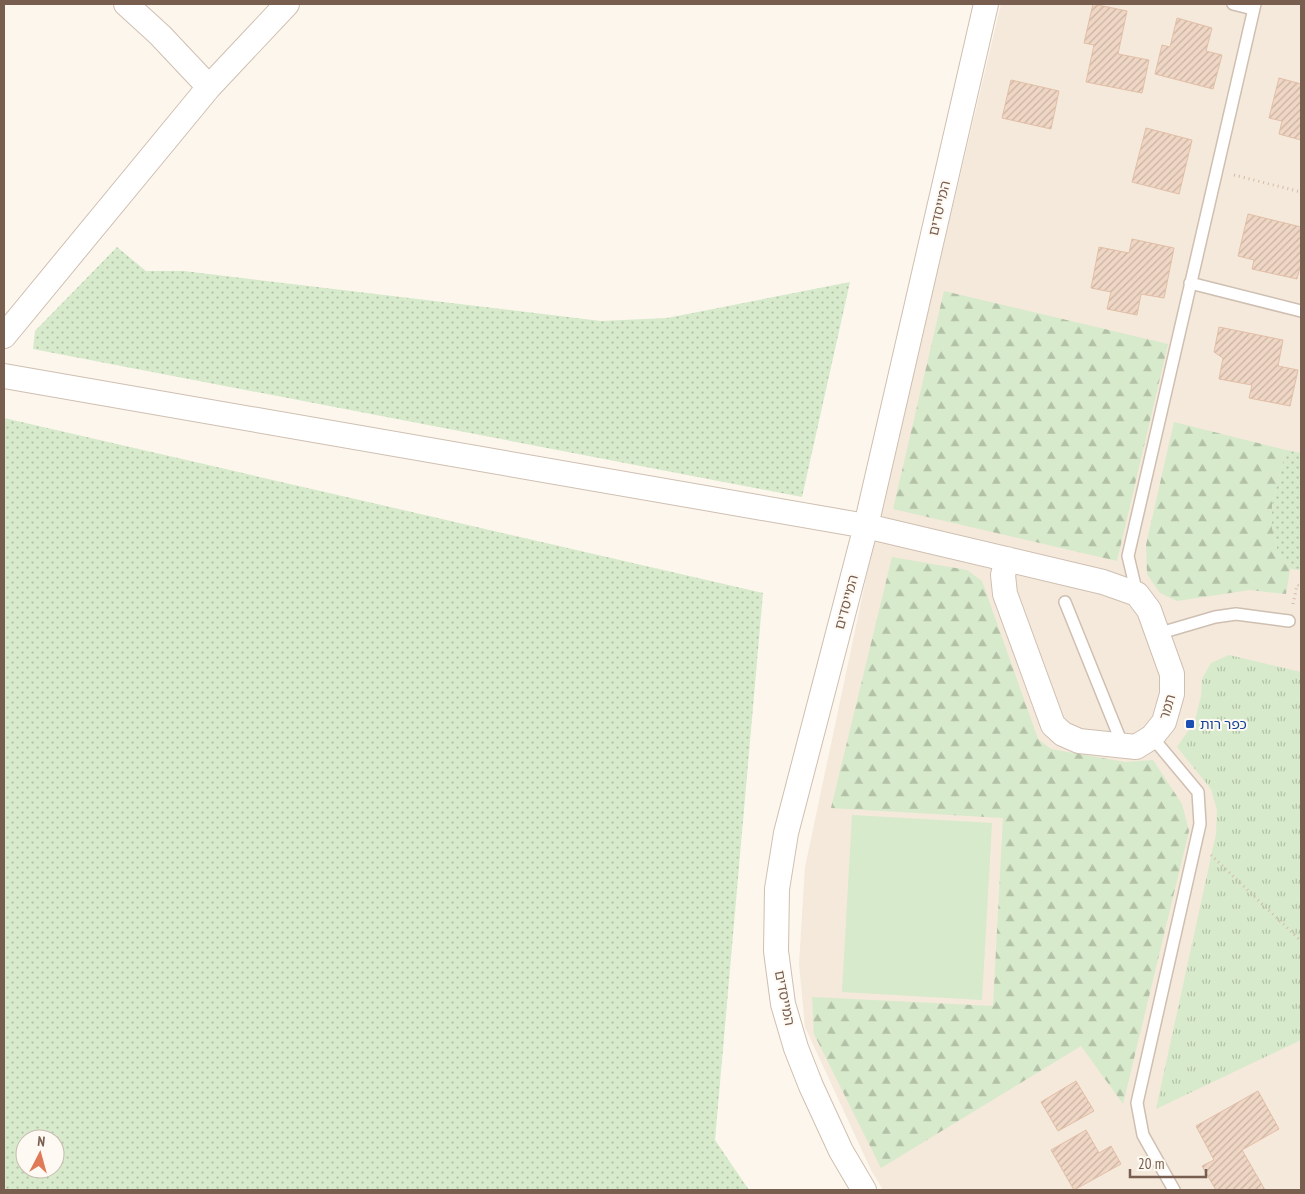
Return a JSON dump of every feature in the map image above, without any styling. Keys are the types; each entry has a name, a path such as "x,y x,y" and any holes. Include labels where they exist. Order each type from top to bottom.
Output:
{"street":[{"path":"126,4 160,35 209,87"},
{"path":"4,336 209,87 287,4"},
{"name":"המייסדים","path":"864,1190 841,1151 811,1086 796,1048 783,1004 776,951 777,888 786,833 866,526 986,4"},
{"path":"4,376 866,526 1104,582 1136,594"},
{"name":"תמר","path":"1007,559 1003,575 1005,594 1053,725 1063,734 1079,741 1136,747 1152,737 1164,722 1172,694 1172,674 1149,610 1136,594"}],"lane":[{"path":"1136,594 1128,556 1254,6 1233,4"},
{"path":"1190,283 1301,311"},
{"path":"1065,602 1123,746"},
{"path":"1157,634 1215,617 1236,614 1289,621"},
{"path":"1152,737 1198,792 1200,824 1137,1103 1143,1135 1174,1190"}],"path":[{"path":"1216,170 1301,192"},
{"path":"1196,840 1301,941"}],"shaded area":[{"name":"כפר רות","path":"1001,4 1301,4 1301,1190 883,1190 871,1170 805,1027 799,964 805,867 880,513"}],"green space":[{"path":"117,247 146,271 184,271 601,321 667,318 850,282 802,497 33,349 35,331"},
{"path":"944,291 1168,344 1117,561 893,509"},
{"path":"4,418 763,593 715,1140 749,1190 4,1190"},
{"path":"1174,422 1286,450 1272,504 1272,528 1278,553 1290,569 1286,594 1250,590 1177,601 1160,593 1147,574 1146,545"},
{"path":"1286,450 1301,453 1301,570 1290,569 1278,553 1272,528 1272,504"},
{"path":"892,557 967,570 982,581 1038,739 1051,749 1125,762 1153,760 1182,804 1189,831 1123,1104 1081,1046 881,1168 814,1034 812,997 993,1006 1003,818 831,808"},
{"path":"1229,655 1301,672 1301,1040 1156,1109 1216,834 1217,810 1211,789 1177,747 1195,721 1201,696 1202,679 1211,663"},
{"path":"852,815 992,823 982,1000 842,992"}],"building":[{"path":"1093,4 1127,11 1118,54 1149,60 1142,93 1086,82 1094,45 1084,43"},
{"path":"1177,18 1212,28 1206,51 1222,55 1213,89 1155,74 1162,45 1170,47"},
{"path":"1279,78 1301,84 1301,140 1279,134 1282,121 1269,118"},
{"path":"1011,80 1059,91 1051,129 1002,118"},
{"path":"1146,128 1192,140 1179,194 1132,182"},
{"path":"1248,214 1301,227 1301,263 1297,279 1252,269 1254,260 1238,256"},
{"path":"1132,239 1174,248 1164,298 1141,294 1137,315 1107,309 1111,292 1091,288 1099,247 1129,253"},
{"path":"1219,327 1283,340 1278,366 1298,370 1290,406 1249,398 1252,385 1219,379 1223,358 1214,352"},
{"path":"1076,1081 1094,1111 1058,1131 1041,1102"},
{"path":"1258,1091 1279,1129 1242,1150 1265,1190 1216,1190 1202,1166 1214,1160 1196,1126"},
{"path":"1086,1130 1099,1153 1111,1146 1121,1164 1074,1190 1051,1150"}],"place":[{"name":"כפר רות","path":"1190,724"}]}
